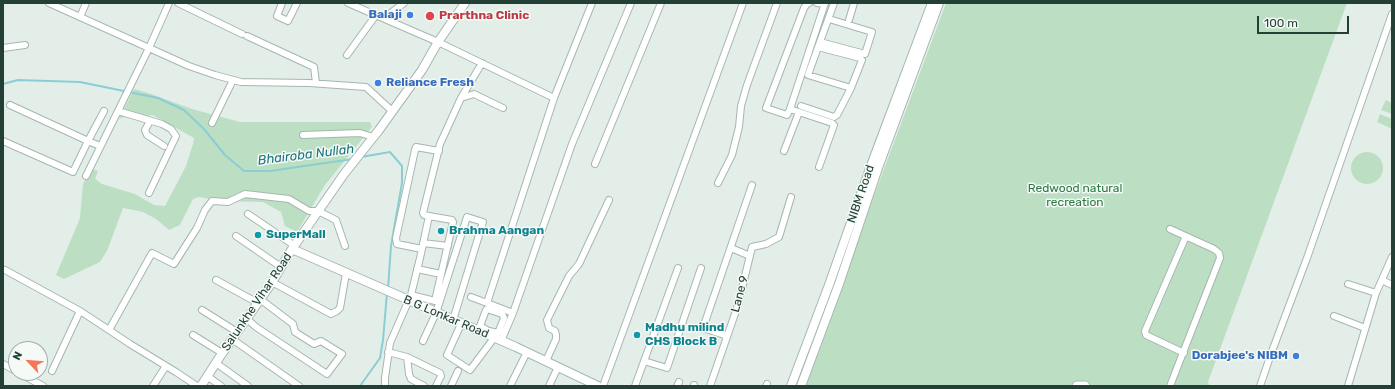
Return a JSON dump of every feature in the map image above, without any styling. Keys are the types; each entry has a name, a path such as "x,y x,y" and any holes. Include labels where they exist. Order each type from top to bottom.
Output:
{"main road":[{"path":"1077,386 1085,386"}],"street":[{"path":"49,3 189,66 233,80 241,82 316,83 366,87 392,111"},
{"path":"80,17 86,3"},
{"path":"86,176 149,48 169,3"},
{"path":"178,3 314,67 316,83"},
{"path":"282,3 276,16 288,21 297,3"},
{"path":"348,3 360,5 376,15 438,42 554,98"},
{"path":"384,18 404,3"},
{"name":"Salunkhe Vihar Road","path":"201,386 222,353 272,282 318,211 422,70 438,42 465,3"},
{"path":"488,303 554,98 592,3"},
{"path":"423,341 436,313 467,218 483,222 447,355 470,370 493,336 513,313 572,144 631,3"},
{"path":"595,164 661,3"},
{"path":"603,386 743,3"},
{"path":"718,183 732,155 739,127 741,106 747,85 777,3"},
{"path":"809,3 804,8 766,108 787,115 825,3 817,3"},
{"path":"834,3 808,75 851,88"},
{"path":"849,20 854,3"},
{"name":"NIBM Road","path":"791,386 932,3"},
{"name":"NIBM Road","path":"800,386 818,343 879,165 939,3"},
{"path":"1260,386 1270,354 1307,258 1392,14"},
{"path":"348,55 376,15"},
{"path":"819,45 865,54 872,32 829,19"},
{"path":"3,48 25,45"},
{"path":"790,108 834,117 851,88 862,60 860,58 819,45"},
{"path":"410,298 434,302 442,274 453,221 424,215 423,213 439,151 452,115 482,63"},
{"path":"212,123 233,80"},
{"path":"461,98 474,94 503,108"},
{"path":"10,105 100,146"},
{"path":"784,151 800,109"},
{"path":"800,109 834,125 819,167"},
{"path":"3,141 73,172 104,110"},
{"path":"118,111 171,129 176,136 149,193"},
{"path":"150,121 145,130 147,135 164,146"},
{"path":"303,136 360,133 373,137"},
{"path":"439,151 416,148 415,150 396,238 397,244 448,246"},
{"path":"727,336 703,328 752,186"},
{"path":"109,330 152,253 174,264 205,210 212,201 228,202 245,194 289,199 309,211 318,211 336,220 345,246"},
{"name":"Lane 9","path":"710,386 738,305 752,247 766,244 779,236 791,197"},
{"path":"546,361 556,339 555,331 549,328 547,320 569,276 579,264 609,200"},
{"path":"248,214 294,247"},
{"path":"385,386 390,343 410,298 429,216"},
{"path":"1170,229 1214,249 1219,253 1220,258 1170,386"},
{"path":"236,236 282,267"},
{"path":"1184,353 1146,335 1145,331 1186,236"},
{"name":"B G Lonkar Road","path":"294,247 359,279 392,294 410,298 436,313 493,336 546,361 589,384 598,386"},
{"path":"731,248 750,256"},
{"path":"1348,386 1376,294 1392,259"},
{"path":"635,386 678,268"},
{"path":"644,361 667,368 701,268"},
{"path":"417,269 442,274"},
{"path":"5,270 80,311 197,386"},
{"path":"272,282 331,314 340,308 346,273"},
{"path":"216,280 259,301 293,324 295,332 314,344 321,341 342,354 327,374 246,319"},
{"path":"1382,280 1392,284"},
{"path":"1348,284 1376,294"},
{"path":"471,297 488,303 499,310 502,314 504,318 498,333 493,336"},
{"path":"202,310 237,332"},
{"path":"493,336 480,326 486,310 499,310 513,313"},
{"path":"52,371 80,311"},
{"path":"1334,316 1366,328"},
{"path":"193,335 222,353"},
{"path":"232,340 299,386"},
{"path":"388,352 407,357 440,372 441,376 436,386"},
{"path":"510,386 527,352"},
{"path":"407,357 411,379 424,386"},
{"path":"216,363 248,386"},
{"path":"153,386 166,366"},
{"path":"549,386 558,367"},
{"path":"451,386 458,371"},
{"path":"207,376 221,386"},
{"path":"31,383 43,386"}],"green space":[{"name":"Redwood natural recreation","path":"946,3 1347,3 1208,382 1210,386 803,386"},
{"path":"134,89 192,109 240,122 370,122 372,127 325,185 297,232 285,226 281,212 263,202 222,201 199,197 193,199 180,225 169,230 156,219 143,212 123,208 107,251 100,262 64,279 56,275 80,218 83,184 91,169 98,171 95,179 102,184 135,194 154,205 165,206 186,166 194,138 153,115 135,117 129,115 119,119"},
{"path":"1386,100 1392,103 1392,114 1381,110"},
{"path":"1380,114 1392,119 1392,129 1377,122"},
{"path":"1364,152 1370,152 1380,159 1383,168 1382,174 1376,181 1370,184 1364,184 1354,177 1351,171 1351,165 1358,155"}],"waterway":[{"name":"Bhairoba Nullah","path":"3,84 18,80 80,82 158,98 184,110 204,129 225,155 244,171 270,171 353,159"},
{"path":"361,157 390,152 402,166 402,183 391,246 388,289"},
{"path":"360,386 380,358 387,293"}],"place":[{"name":"Balaji","path":"410,15"},
{"name":"Prarthna Clinic","path":"430,16"},
{"name":"Reliance Fresh","path":"378,83"},
{"name":"Brahma Aangan","path":"441,231"},
{"name":"SuperMall","path":"258,235"},
{"name":"Madhu milind CHS Block B","path":"637,335"},
{"name":"Dorabjee's NIBM","path":"1296,356"}]}
